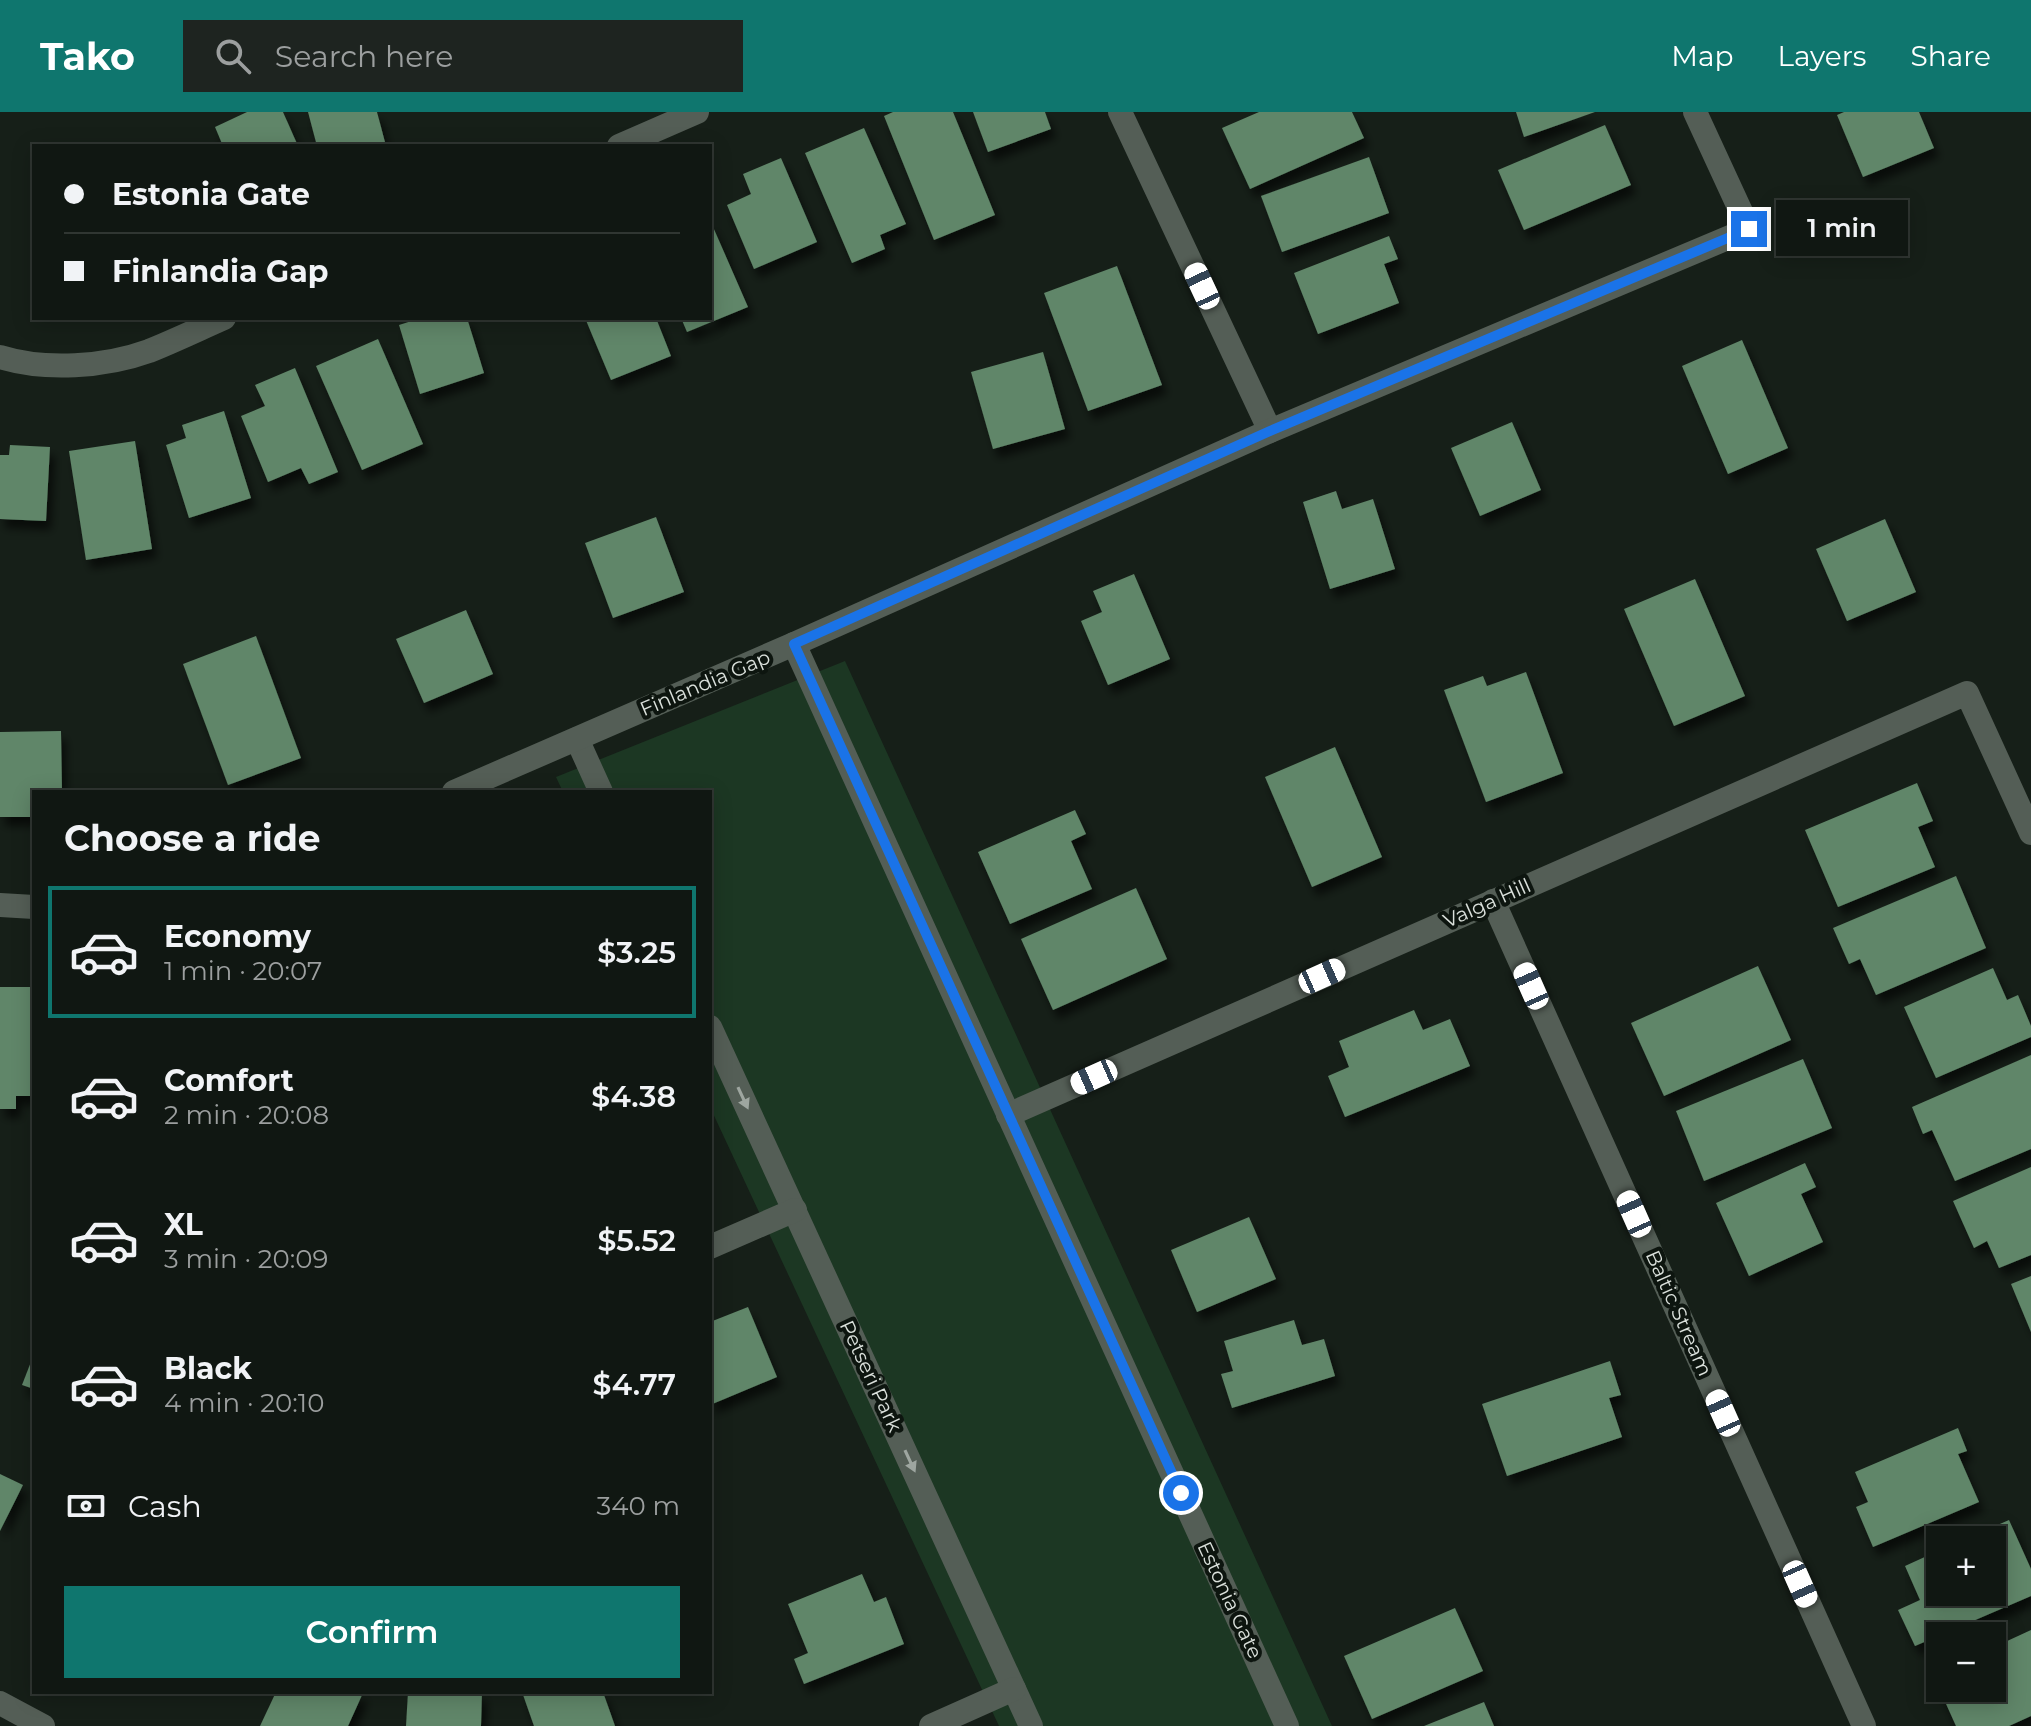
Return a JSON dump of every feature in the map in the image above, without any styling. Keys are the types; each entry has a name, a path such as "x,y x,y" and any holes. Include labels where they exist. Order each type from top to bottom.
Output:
{"street":[{"path":"624,144 697,112"},
{"path":"1120,112 1270,431"},
{"name":"Finlandia Gap","path":"459,790 1270,431 1749,229 1695,112"},
{"path":"0,357 22,364 90,364 146,352 219,320"},
{"name":"Estonia Gate","path":"794,644 1287,1726"},
{"name":"Valga Hill","path":"1008,1115 1967,693 2031,833"},
{"path":"577,739 600,790"},
{"name":"Baltic Stream","path":"1493,901 1864,1726"},
{"path":"0,905 32,907"},
{"name":"Petseri Park","path":"712,1031 1031,1726"},
{"path":"712,1246 795,1210"},
{"path":"931,1726 1014,1689"},
{"path":"0,1703 43,1726"}],"green space":[{"path":"845,661 1332,1726 999,1726 712,1111 712,790 562,790 556,777"}],"building":[{"path":"247,112 283,112 297,144 222,144 215,127"},
{"path":"308,112 377,112 385,144 316,144"},
{"path":"893,112 953,112 995,215 934,240 884,116"},
{"path":"973,112 1045,112 1051,129 988,152"},
{"path":"1259,112 1352,112 1364,138 1250,189 1222,128"},
{"path":"1516,112 1595,112 1524,137"},
{"path":"1844,112 1919,112 1934,148 1863,177 1837,115"},
{"path":"1605,125 1631,185 1524,230 1498,170"},
{"path":"864,128 906,224 880,235 885,249 852,263 805,153"},
{"path":"1369,157 1389,213 1282,252 1261,196"},
{"path":"781,158 817,242 754,269 727,205 751,194 743,174"},
{"path":"712,225 748,307 687,332 682,320 712,320"},
{"path":"1389,236 1398,259 1384,264 1399,303 1318,334 1294,273"},
{"path":"1117,266 1162,385 1088,411 1044,293"},
{"path":"415,320 468,320 484,373 420,394 399,325"},
{"path":"586,320 657,320 671,356 611,380"},
{"path":"378,339 423,444 362,470 316,366"},
{"path":"1742,340 1788,448 1728,474 1682,366"},
{"path":"1043,352 1065,429 993,449 971,372"},
{"path":"295,368 338,472 309,484 301,468 268,482 241,416 265,406 255,385"},
{"path":"224,411 251,498 189,518 166,445 186,438 182,425"},
{"path":"1512,422 1541,490 1480,516 1451,448"},
{"path":"135,441 152,549 86,560 69,451"},
{"path":"10,445 50,447 46,521 0,519 0,455 9,455"},
{"path":"1336,491 1342,509 1373,499 1395,569 1330,589 1303,502"},
{"path":"656,517 684,592 613,618 585,543"},
{"path":"1885,519 1916,592 1847,621 1816,549"},
{"path":"1134,574 1170,659 1108,685 1081,621 1102,612 1093,591"},
{"path":"1695,579 1745,696 1674,726 1624,609"},
{"path":"466,610 493,674 424,703 396,639"},
{"path":"256,636 301,758 228,785 183,664"},
{"path":"1526,672 1563,773 1486,802 1444,690 1483,676 1487,686"},
{"path":"61,731 62,790 32,790 32,817 0,817 0,732"},
{"path":"1335,747 1382,857 1312,887 1265,777"},
{"path":"1917,783 1933,821 1918,827 1935,867 1838,907 1805,830"},
{"path":"1075,810 1086,834 1071,841 1092,889 1010,924 978,852"},
{"path":"1956,876 1986,948 1876,995 1860,959 1849,964 1833,928"},
{"path":"1136,888 1167,959 1053,1010 1021,939"},
{"path":"1758,966 1791,1040 1664,1096 1631,1023"},
{"path":"1993,968 2007,1000 2018,995 2031,1026 2031,1037 1936,1078 1904,1007"},
{"path":"0,987 32,987 32,1096 16,1096 16,1109 0,1109"},
{"path":"1414,1010 1423,1030 1450,1019 1470,1066 1345,1117 1328,1076 1349,1067 1339,1041"},
{"path":"2031,1055 2031,1149 1955,1181 1932,1130 1923,1134 1912,1107"},
{"path":"1803,1059 1832,1128 1704,1181 1676,1111"},
{"path":"1805,1163 1816,1187 1801,1194 1823,1242 1749,1276 1716,1203"},
{"path":"2031,1167 2031,1255 1999,1268 1987,1241 1974,1248 1953,1201"},
{"path":"1249,1217 1276,1279 1197,1312 1171,1250"},
{"path":"2031,1276 2031,1332 2011,1284"},
{"path":"748,1307 777,1377 712,1404 712,1321"},
{"path":"1294,1320 1302,1345 1324,1339 1335,1376 1232,1408 1221,1374 1233,1371 1224,1341"},
{"path":"32,1359 32,1388 22,1385"},
{"path":"1610,1361 1621,1395 1609,1398 1622,1437 1507,1476 1482,1404"},
{"path":"1958,1428 1967,1451 1958,1454 1979,1502 1873,1547 1856,1507 1868,1502 1855,1472"},
{"path":"0,1474 23,1485 0,1531"},
{"path":"2009,1520 2031,1569 2031,1596 1971,1622 1926,1622 1926,1641 1915,1646 1898,1610 1920,1600 1905,1566 1926,1556 1926,1606 2006,1606 2006,1526 1995,1526"},
{"path":"862,1574 874,1602 886,1597 904,1644 804,1684 794,1659 808,1653 788,1604"},
{"path":"1455,1608 1483,1671 1372,1719 1344,1656"},
{"path":"2031,1630 2031,1716 2009,1726 1956,1726 1945,1702 2006,1702 2006,1642"},
{"path":"275,1694 363,1694 348,1726 260,1726"},
{"path":"408,1694 482,1694 481,1726 406,1726"},
{"path":"523,1694 604,1694 615,1726 534,1726"},
{"path":"1484,1702 1494,1726 1424,1726"}],"route":[{"path":"1181,1493 794,644 1270,431 1749,229"}]}
